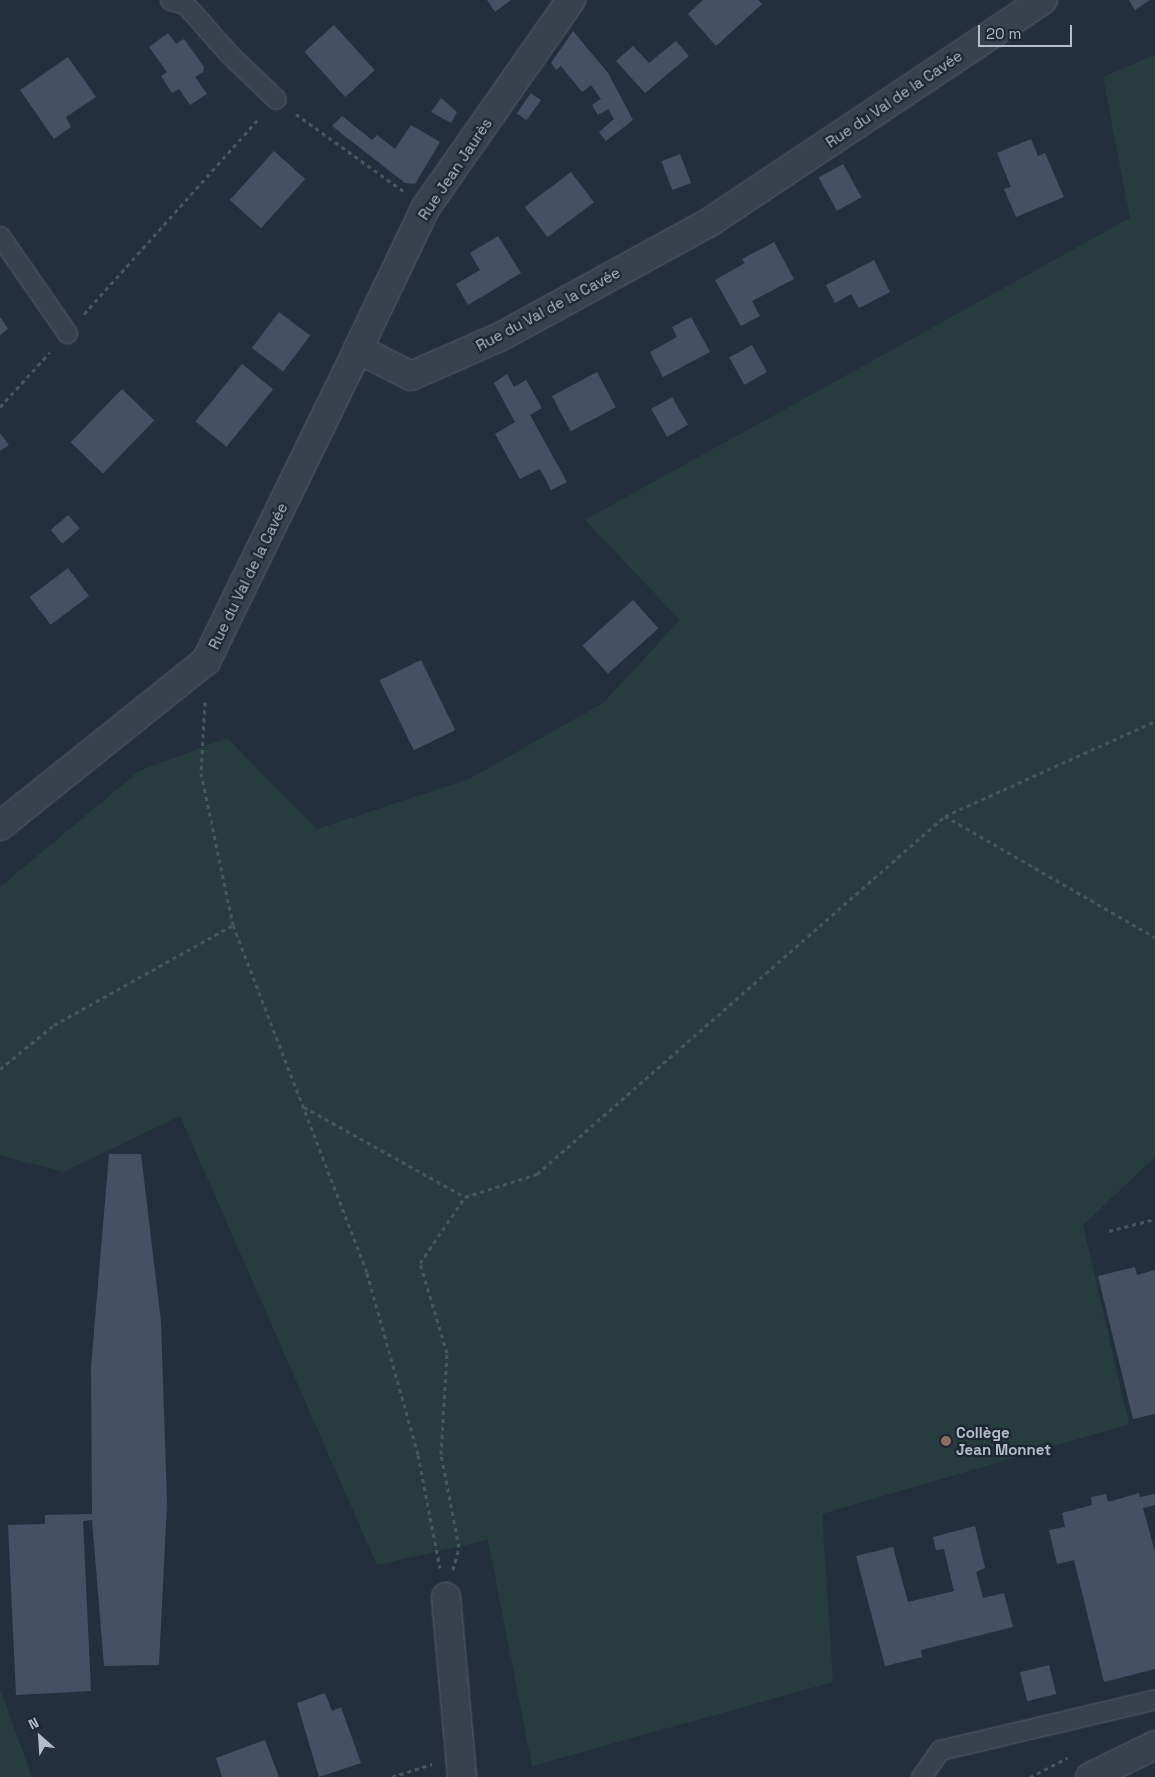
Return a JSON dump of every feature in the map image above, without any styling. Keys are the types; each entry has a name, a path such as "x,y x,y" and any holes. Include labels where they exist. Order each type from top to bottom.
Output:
{"street":[{"name":"Rue Jean Jaurès","path":"358,348 426,207 571,0"},
{"name":"Rue du Val de la Cavée","path":"0,826 206,661 358,348 411,376 500,337 710,222 1043,0"},
{"path":"446,1597 461,1766"},
{"path":"1090,1777 1155,1745"},
{"path":"1133,1777 1155,1766"}],"lane":[{"path":"170,0 185,4 228,53 276,99"},
{"path":"0,236 67,333"},
{"path":"921,1777 940,1750 1155,1700"}],"path":[{"path":"0,407 276,99 405,192"},
{"path":"206,661 202,774 233,925 368,1273 418,1455 446,1597"},
{"path":"446,1597 459,1547 441,1454 447,1352 420,1263 465,1197 536,1174 945,816 1155,721"},
{"path":"945,816 1155,937"},
{"path":"0,1070 54,1025 233,925"},
{"path":"304,1107 465,1197"},
{"path":"1109,1231 1155,1220"},
{"path":"1030,1777 1074,1754"},
{"path":"392,1777 461,1766"}],"green space":[{"path":"1155,55 1155,1157 1083,1225 1129,1424 822,1514 833,1682 532,1766 488,1540 377,1565 180,1116 63,1172 0,1155 0,887 139,771 227,738 317,829 469,779 603,703 680,620 585,520 1130,218 1103,77"},
{"path":"0,1689 32,1777 0,1777"}],"building":[{"path":"487,0 511,0 495,12"},
{"path":"703,0 758,0 762,4 716,46 688,14"},
{"path":"1129,0 1150,0 1135,10"},
{"path":"334,25 375,70 345,97 304,52"},
{"path":"573,31 608,73 633,120 606,141 599,132 614,119 608,109 598,115 592,105 601,99 591,85 582,92 561,66 556,70 551,63"},
{"path":"168,33 176,44 184,39 204,67 203,72 195,77 207,94 190,105 179,89 172,93 161,76 167,72 149,47"},
{"path":"676,41 689,56 645,93 616,61 633,46 649,63"},
{"path":"68,57 96,97 66,117 71,127 54,139 20,90"},
{"path":"531,93 541,100 526,120 517,113"},
{"path":"441,98 457,112 451,123 431,112"},
{"path":"342,116 372,140 377,135 395,149 411,125 440,142 415,184 405,183 332,126"},
{"path":"1031,139 1038,156 1045,153 1064,197 1016,217 1004,189 1011,187 997,153"},
{"path":"274,151 305,179 261,228 230,200"},
{"path":"680,154 691,183 672,190 661,161"},
{"path":"843,164 861,197 837,211 819,178"},
{"path":"571,172 594,202 548,237 525,207"},
{"path":"498,236 521,273 468,305 456,284 480,270 470,253"},
{"path":"774,242 794,279 752,301 760,316 741,326 715,280 745,263 742,259"},
{"path":"874,260 890,292 859,308 851,294 835,303 826,285"},
{"path":"279,312 310,335 283,371 252,348"},
{"path":"0,317 8,329 0,335"},
{"path":"691,317 710,352 663,377 650,352 677,337 672,327"},
{"path":"752,345 767,372 744,385 729,358"},
{"path":"242,364 273,389 227,447 195,422"},
{"path":"597,372 616,407 571,431 552,396"},
{"path":"507,374 514,387 526,380 542,408 530,415 567,482 551,490 540,469 520,479 495,434 515,422 494,383"},
{"path":"122,389 154,420 103,473 71,442"},
{"path":"672,397 688,425 667,437 651,409"},
{"path":"0,433 9,445 0,451"},
{"path":"68,515 80,529 62,544 51,530"},
{"path":"68,568 89,596 51,625 30,597"},
{"path":"633,600 658,628 608,674 582,646"},
{"path":"421,660 455,730 414,750 380,680"},
{"path":"109,1154 141,1154 161,1322 167,1503 159,1665 104,1666 92,1520 83,1521 91,1691 16,1695 8,1525 45,1524 45,1515 92,1514 91,1367"},
{"path":"1135,1267 1137,1275 1155,1270 1155,1414 1133,1419 1098,1276"},
{"path":"1139,1493 1140,1497 1155,1494 1155,1505 1143,1508 1155,1552 1155,1669 1104,1682 1074,1560 1057,1564 1049,1530 1065,1527 1062,1513 1092,1505 1091,1497 1106,1494 1108,1502"},
{"path":"975,1526 985,1568 976,1572 983,1598 1004,1593 1013,1627 921,1650 922,1657 885,1666 856,1556 893,1547 908,1602 954,1591 944,1549 936,1550 933,1537"},
{"path":"1049,1665 1056,1694 1027,1701 1020,1672"},
{"path":"325,1693 332,1711 341,1707 361,1763 319,1777 297,1703"},
{"path":"265,1740 279,1777 222,1777 216,1758"}],"place":[{"name":"Collège Jean Monnet","path":"946,1441"}]}
